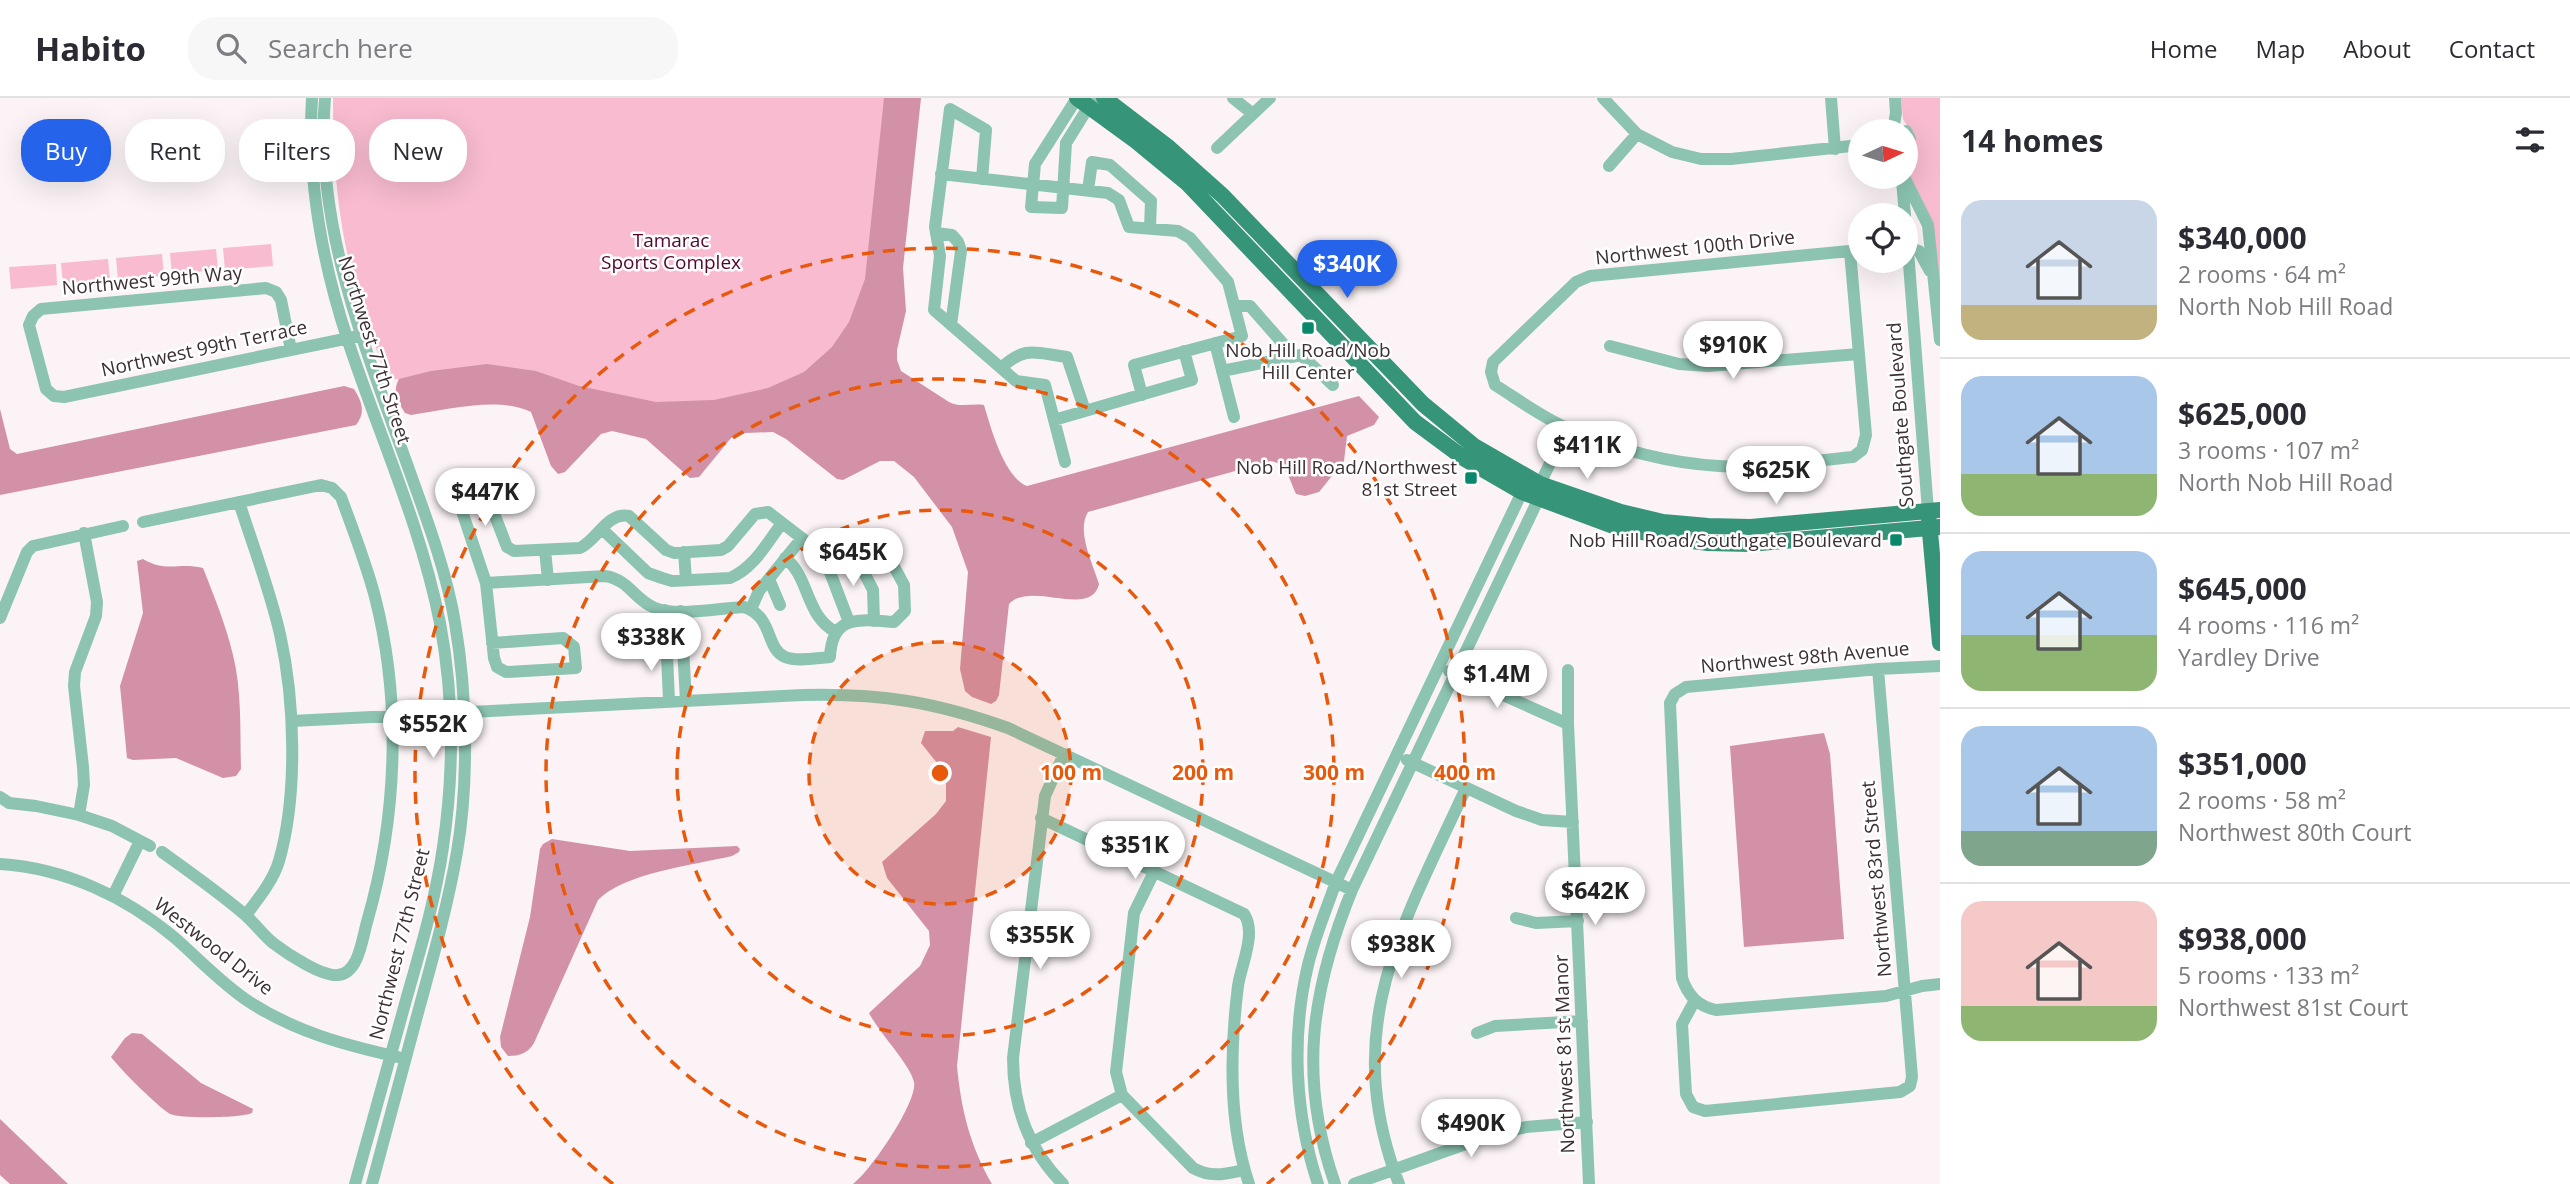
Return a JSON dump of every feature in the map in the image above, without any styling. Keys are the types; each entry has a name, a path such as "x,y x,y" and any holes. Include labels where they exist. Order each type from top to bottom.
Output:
{"main road":[{"path":"1088,100 1187,183 1415,422 1465,458 1522,492 1539,492 1663,522 1708,526 1751,527 1934,511"},
{"path":"1088,100 1167,146 1223,196 1423,404 1474,446 1539,492 1616,527 1677,540 1708,543 1750,544 1935,528"},
{"name":"Southgate Boulevard","path":"1934,511 1940,643"}],"street":[{"name":"Northwest 77th Street","path":"312,98 311,154 318,228 347,339 411,516 431,583 457,712 463,788 457,850 445,913 372,1184"},
{"name":"Northwest 77th Street","path":"325,98 328,192 342,265 362,336 424,511 445,579 463,676 443,848 430,910 355,1184"},
{"path":"1233,98 1253,114"},
{"path":"1217,148 1270,98"},
{"path":"1604,98 1637,134 1672,152 1701,159 1731,159 1848,147"},
{"path":"1831,98 1835,149"},
{"path":"1895,98 1895,119"},
{"path":"1088,100 1066,143 1062,208 1031,207 1035,164 1088,100"},
{"path":"982,179 986,130 950,109 936,233 940,256 934,310 1016,381 1045,385 1065,463"},
{"path":"1896,113 1899,119"},
{"path":"1609,166 1637,134"},
{"path":"1088,191 1092,162 1110,165 1151,201 1150,228"},
{"path":"942,174 1108,193 1119,200 1129,227 1178,231 1191,238 1228,282 1242,336 1134,365 1142,395"},
{"path":"1909,189 1928,225 1940,340"},
{"path":"936,233 952,235 961,251 951,325"},
{"path":"1918,251 1934,277"},
{"name":"Northwest 100th Drive","path":"1567,428 1495,385 1491,372 1493,362 1576,282 1590,276 1848,252"},
{"path":"1335,1184 1319,1125 1313,1083 1316,1009 1323,969 1352,890 1567,428 1619,447 1668,460 1720,466 1853,457 1862,450 1866,435 1856,273"},
{"name":"Southgate Boulevard","path":"1910,273 1934,511"},
{"name":"Northwest 99th Way","path":"54,396 46,389 29,325 33,316 41,309 266,288 276,292 281,300 291,350"},
{"path":"1234,306 1250,306 1293,355"},
{"name":"Northwest 99th Terrace","path":"54,396 64,397 362,336"},
{"path":"1215,343 1234,417"},
{"path":"1610,346 1679,364 1708,366 1859,354"},
{"path":"1054,420 1192,380 1184,351"},
{"path":"1001,368 1016,354 1023,352 1067,357 1085,411"},
{"path":"1222,371 1301,355 1333,385"},
{"path":"492,643 563,638 574,647 576,668 506,672 497,667 492,643 486,583 453,484 471,477 482,482 508,547 514,551 580,548 588,544 614,516 629,516 666,550 674,553 721,550 728,546 755,514 768,512 816,549 828,567 849,622"},
{"path":"143,522 321,485 332,488 341,496 375,597 387,655 392,716 391,782 385,840 374,896 354,965 346,974 335,976 307,964 271,942 246,915 162,852"},
{"path":"1318,1184 1304,1128 1298,1084 1298,1047 1308,966 1319,928 1336,883 1522,492"},
{"path":"239,502 280,633 292,721 287,818 278,863 264,891 246,915"},
{"path":"602,529 648,573 672,580 686,580 730,578 744,571 782,523"},
{"path":"0,618 27,552 33,546 123,526"},
{"path":"79,815 84,785 74,686 75,672 96,616 97,603 84,533"},
{"path":"751,609 759,591 802,538"},
{"path":"486,583 605,576 624,582 646,603 665,610 744,607 762,618 777,650 783,656 795,659 830,657 832,639 839,627 849,622 894,622 905,611 904,585 883,546 878,542 869,544 828,567"},
{"path":"545,550 548,580"},
{"path":"684,552 686,580"},
{"path":"854,552 873,590 874,621"},
{"path":"785,558 795,570 818,619 825,627 836,632"},
{"path":"769,579 780,605"},
{"path":"665,610 669,701"},
{"path":"681,611 686,701"},
{"path":"666,643 683,643"},
{"name":"Northwest 98th Avenue","path":"1695,1000 1686,989 1682,978 1670,703 1675,694 1686,687 1878,669 1940,666"},
{"path":"1439,667 1568,724"},
{"name":"Northwest 83rd Street","path":"1695,1000 1682,1024 1686,1094 1693,1107 1705,1111 1872,1095 1900,1092 1910,1086 1912,1077 1878,669"},
{"name":"Northwest 81st Manor","path":"1568,670 1568,724 1589,1184"},
{"path":"292,721 836,694 888,697 970,714 1008,728 1352,890"},
{"path":"1063,1184 1031,1143 1018,1109 1013,1084 1013,1058 1041,818 1045,796 1064,754"},
{"path":"1398,755 1516,811 1542,820 1573,822"},
{"path":"1399,1184 1381,1125 1376,1088 1377,1015 1385,976 1399,932 1466,788"},
{"path":"0,797 9,803 79,815 112,826 145,843 113,896"},
{"path":"1041,818 1244,914 1249,921 1250,930 1240,972 1234,1017 1232,1072 1244,1170 1249,1184"},
{"name":"Westwood Drive","path":"0,864 77,880 113,896 146,915 247,1000 282,1022 322,1039 405,1058"},
{"path":"1154,872 1134,913 1116,1072 1122,1095 1193,1168 1205,1174 1218,1175 1244,1170"},
{"path":"1516,918 1536,923 1578,921"},
{"path":"1695,1000 1703,1007 1716,1010 1886,996 1940,984"},
{"path":"1476,1033 1495,1026 1582,1021"},
{"path":"1031,1143 1122,1095"},
{"path":"1354,1184 1485,1137 1526,1127 1587,1122"}],"green space":[{"name":"Tamarac Sports Complex","path":"333,98 886,98 867,282 851,326 829,358 776,391 701,407 387,380 350,265 336,182 355,182 355,119 333,119"},
{"path":"1901,98 1940,98 1940,316 1934,246 1912,189 1918,189 1918,119 1903,119"},
{"path":"271,244 273,266 225,270 223,248"},
{"path":"216,249 218,270 172,274 170,253"},
{"path":"162,254 164,276 118,280 116,258"},
{"path":"108,259 110,280 63,284 61,263"},
{"path":"56,264 57,285 11,289 9,267"}],"shaded area":[{"path":"884,98 921,98 903,268 906,311 897,360 901,371 949,402 957,405 984,405 1005,462 1019,481 1027,486 1359,396 1379,417 1374,425 1347,436 1344,461 1319,492 1305,496 1296,494 1284,469 1271,461 1088,512 1084,528 1085,538 1099,584 1094,594 1085,599 1031,596 1019,598 1009,604 999,695 991,704 972,697 965,691 960,669 968,572 952,527 914,477 894,461 880,461 843,480 837,479 773,432 745,433 731,438 699,477 690,478 646,439 612,431 601,434 565,472 558,474 551,466 531,412 518,407 488,405 411,415 405,413 396,392 399,379 431,371 487,364 536,371 579,386 656,402 714,400 768,388 804,372 832,347 849,322 865,279"},
{"path":"344,386 354,389 361,403 361,416 356,425 0,495 0,409 10,449 17,454"},
{"path":"143,559 159,565 203,568 223,622 236,669 241,769 236,776 223,778 176,758 127,758 120,686 143,613 137,561"},
{"path":"958,727 991,737 957,1066 968,1127 992,1184 853,1184 870,1166 901,1120 909,1105 914,1082 901,1058 869,1013 920,966 930,945 929,931 887,878 882,862 936,814 946,801 946,782 937,763 921,743 925,731 953,731"},
{"path":"1824,733 1830,754 1844,939 1744,947 1730,746"},
{"path":"552,839 630,851 737,846 740,849 732,856 625,883 598,900 534,1043 523,1053 508,1056 501,1047 500,1037 530,917 540,849"},
{"path":"132,1033 142,1034 201,1083 253,1109 252,1113 211,1117 170,1114 139,1087 111,1057"},
{"path":"0,1119 68,1184 10,1184 0,1175"}],"place":[{"name":"Nob Hill Road/Nob Hill Center","path":"1308,328"},
{"name":"Nob Hill Road/Northwest 81st Street","path":"1471,478"},
{"name":"Nob Hill Road/Southgate Boulevard","path":"1896,540"}]}
